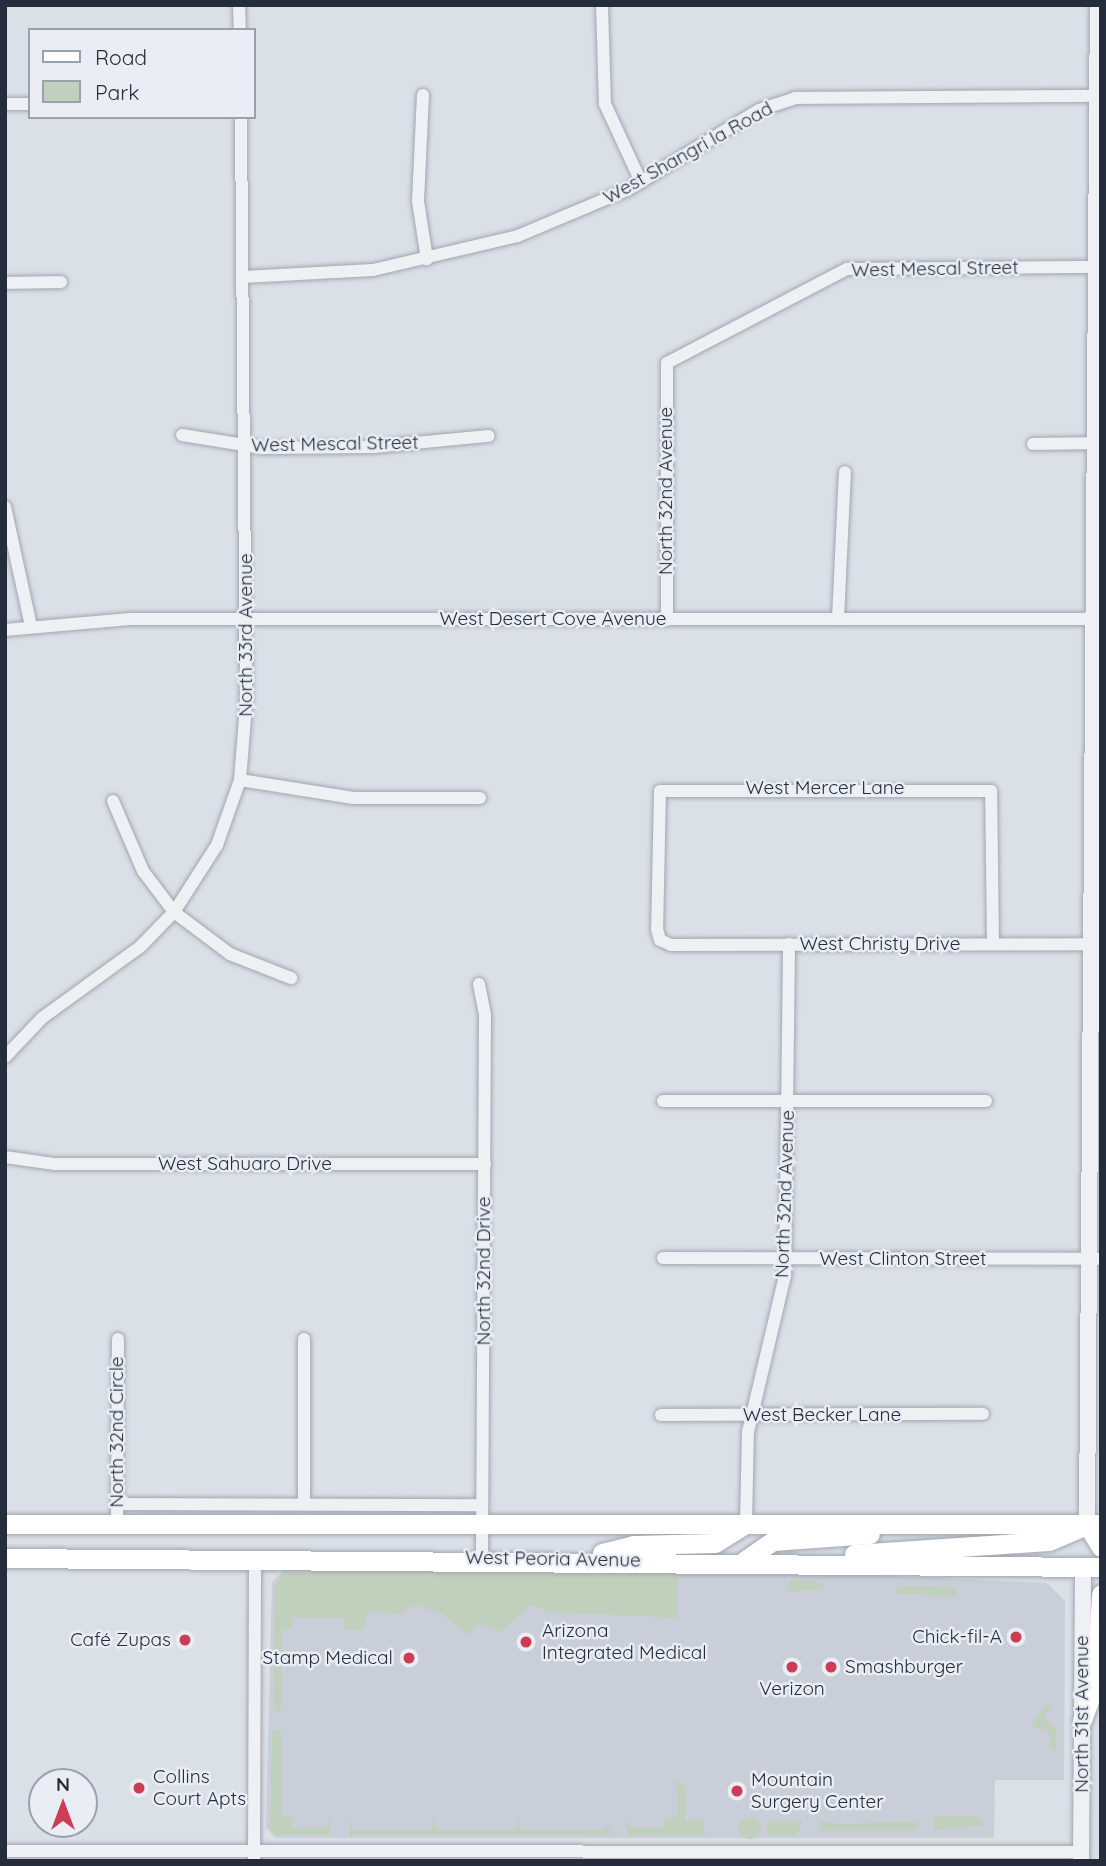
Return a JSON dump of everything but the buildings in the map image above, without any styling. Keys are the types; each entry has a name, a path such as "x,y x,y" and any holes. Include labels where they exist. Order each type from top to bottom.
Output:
{"main road":[{"name":"West Peoria Avenue","path":"5,1524 255,1525 482,1515 746,1524 1094,1524"},
{"path":"577,1559 633,1545 715,1543 746,1524"},
{"path":"744,1561 773,1541 857,1537 894,1524"},
{"path":"1001,1524 1062,1537 1092,1567 1101,1555"},
{"path":"821,1562 881,1549 1062,1537 1094,1524 1101,1548"},
{"path":"255,1525 255,1558"},
{"name":"West Peoria Avenue","path":"5,1558 482,1558 1092,1567"},
{"path":"1082,1720 1096,1682 1101,1594"}],"street":[{"path":"239,5 240,28"},
{"path":"602,5 606,104 641,182"},
{"path":"1094,1524 1098,5"},
{"path":"423,95 418,201 427,260"},
{"name":"West Shangri la Road","path":"243,277 315,276 427,260 518,236 641,182 759,110 795,98 1099,96"},
{"path":"5,104 28,104"},
{"name":"North 33rd Avenue","path":"6,1054 63,1001 141,946 174,912 217,845 240,780 246,620 241,119"},
{"name":"West Mescal Street","path":"667,363 847,269 1098,267"},
{"path":"5,283 61,282"},
{"name":"North 32nd Avenue","path":"667,363 667,620"},
{"name":"West Mescal Street","path":"182,435 245,446 373,447 488,436"},
{"path":"1032,444 1097,443"},
{"path":"838,619 845,472"},
{"path":"5,507 31,626"},
{"name":"West Desert Cove Avenue","path":"5,629 246,620 1097,619"},
{"path":"240,780 354,798 480,798"},
{"name":"West Mercer Lane","path":"660,940 660,791 991,791 993,944"},
{"path":"113,801 143,872 174,912 230,954 291,978"},
{"name":"West Christy Drive","path":"660,940 789,944 1096,944"},
{"name":"North 32nd Avenue","path":"746,1524 751,1415 786,1258 789,944"},
{"name":"North 32nd Drive","path":"479,984 485,1015 482,1558"},
{"path":"663,1101 986,1101"},
{"name":"West Sahuaro Drive","path":"5,1157 54,1164 485,1164"},
{"name":"West Clinton Street","path":"663,1258 1095,1259"},
{"name":"North 32nd Circle","path":"117,1525 118,1339"},
{"path":"303,1504 304,1339"},
{"name":"West Becker Lane","path":"660,1415 983,1414"},
{"name":"West Peoria Avenue","path":"117,1504 303,1504 482,1515"},
{"path":"254,1856 255,1558"},
{"name":"North 31st Avenue","path":"1081,1856 1082,1720 1092,1567"},
{"path":"5,1851 254,1856 1081,1856"}],"shaded area":[{"path":"285,1569 810,1572 1047,1583 1065,1601 1064,1780 995,1780 994,1838 275,1838 266,1827 272,1582"}],"green space":[{"path":"284,1572 678,1573 678,1618 550,1612 531,1605 500,1632 480,1623 467,1635 441,1613 416,1605 400,1614 368,1611 363,1630 345,1630 343,1618 293,1618 292,1629 281,1631 281,1710 293,1711 273,1711 275,1586"},
{"path":"793,1580 821,1582 825,1588 789,1592 785,1586"},
{"path":"898,1586 953,1587 959,1597 895,1593"},
{"path":"1046,1702 1051,1706 1044,1717 1056,1729 1057,1749 1050,1749 1049,1732 1031,1727"},
{"path":"292,1728 281,1731 282,1816 292,1818 292,1828 326,1827 330,1816 329,1835 277,1835 270,1829 272,1731"},
{"path":"676,1781 685,1785 685,1820 705,1821 704,1835 628,1835 627,1817 630,1828 664,1828 665,1817 677,1817"},
{"path":"934,1816 977,1817 985,1825 934,1830"},
{"path":"349,1817 352,1830 431,1830 434,1817 436,1830 515,1830 518,1817 520,1830 605,1830 610,1820 608,1835 349,1835"},
{"path":"750,1817 758,1820 761,1828 758,1836 750,1839 742,1836 739,1828 742,1820"},
{"path":"767,1821 803,1822 796,1835 767,1835"},
{"path":"819,1821 842,1824 919,1821 914,1831 821,1831"}],"place":[{"name":"Chick-fil-A","path":"1016,1637"},
{"name":"Café Zupas","path":"185,1640"},
{"name":"Arizona Integrated Medical","path":"526,1642"},
{"name":"Stamp Medical","path":"409,1658"},
{"name":"Verizon","path":"792,1667"},
{"name":"Smashburger","path":"831,1667"},
{"name":"Collins Court Apts","path":"139,1788"},
{"name":"Mountain Surgery Center","path":"737,1791"}]}
